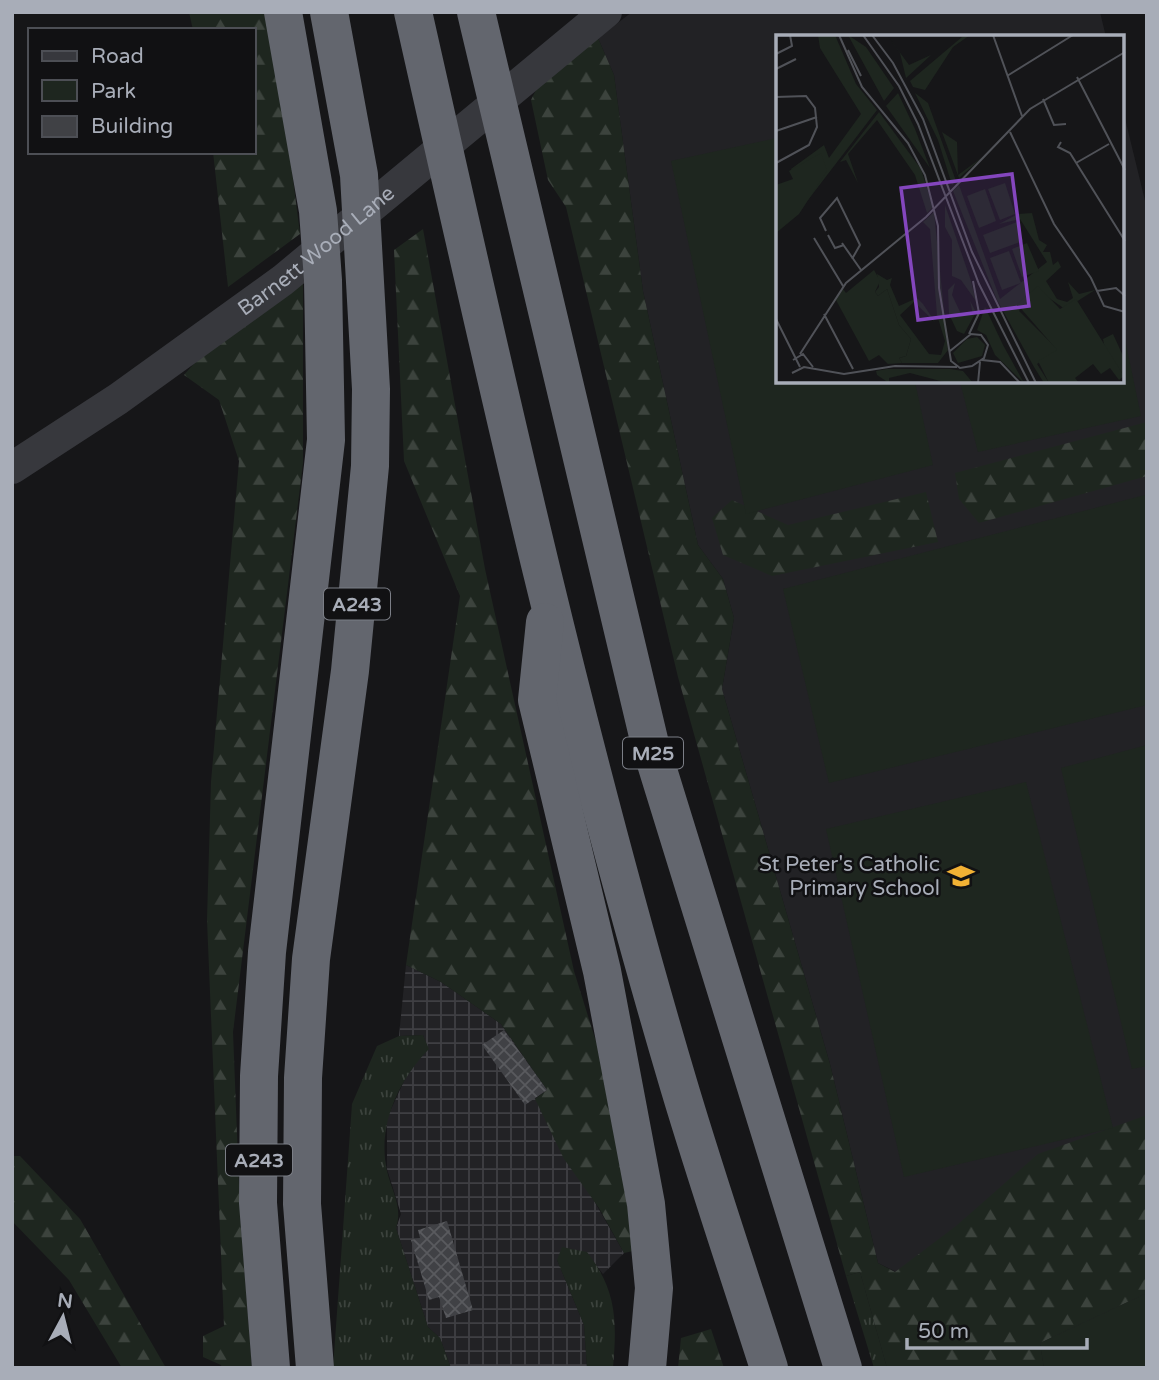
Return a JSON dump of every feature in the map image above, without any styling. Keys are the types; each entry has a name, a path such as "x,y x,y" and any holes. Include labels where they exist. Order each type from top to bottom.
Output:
{"highway":[{"name":"A243","path":"271,1368 258,1203 259,1076 267,952 326,440 323,280 318,211 283,12"},
{"name":"A243","path":"315,1368 302,1204 303,1078 311,959 350,670 370,466 371,389 359,175 329,12"},
{"name":"M25","path":"414,12 548,592 679,1086 769,1368"},
{"name":"M25","path":"476,12 650,744 843,1368"},
{"name":"M25","path":"548,592 537,699 602,971 646,1204 654,1288 647,1368"}],"street":[{"name":"Barnett Wood Lane","path":"12,468 118,399 283,279 606,12"}],"shaded area":[{"name":"St Peter's Catholic Primary School","path":"632,12 1100,12 1106,35 776,35 776,383 1124,383 1124,114 1147,209 1147,1368 1044,1368 1040,1343 878,1263 830,1064 722,689 734,618 723,579 698,545 643,291 614,75 598,38"},
{"path":"406,965 441,982 501,1024 547,1090 535,1098 624,1253 603,1274 586,1252 557,1260 584,1325 587,1368 451,1368 440,1338 428,1327 396,1228 401,1214 387,1169 387,1118 410,1068 428,1049 423,1035 399,1036"}],"green space":[{"path":"189,12 268,12 275,38 300,234 228,287 213,154 256,154 256,28 193,28"},
{"path":"598,38 614,75 643,291 698,545 723,579 734,618 722,689 830,1064 878,1263 895,1272 956,1226 1038,1154 1147,1115 1147,1293 1040,1343 1044,1368 887,1368 860,1272 846,1276 678,677 566,207 548,180 531,100 541,80"},
{"path":"776,138 776,383 915,383 933,465 746,514 671,161"},
{"path":"423,229 485,569 574,971 597,1045 627,1201 633,1251 624,1253 599,1208 564,1159 535,1099 547,1090 501,1024 441,982 406,965 460,596 404,461 394,250"},
{"path":"303,283 303,463 233,1032 240,1211 252,1368 222,1368 203,1357 203,1336 224,1326 207,920 211,782 239,461 219,400 184,375 204,352"},
{"path":"1124,335 1141,416 978,452 960,383 1124,383"},
{"path":"1147,422 1147,476 979,523 959,499 955,473"},
{"path":"926,492 938,542 772,576 723,555 712,518 732,500 788,525"},
{"path":"1145,495 1147,705 829,783 783,589"},
{"path":"1147,745 1147,1066 1132,1069 1061,768"},
{"path":"1026,782 1113,1128 904,1177 826,829"},
{"path":"423,1035 429,1049 399,1090 388,1121 385,1154 387,1171 398,1206 396,1228 428,1327 440,1338 451,1368 333,1368 352,1104 377,1046 399,1036"},
{"path":"12,1156 20,1156 80,1219 166,1368 122,1368 69,1280 12,1221"},
{"path":"562,1247 587,1252 604,1280 613,1307 613,1368 587,1368 584,1325 557,1260"},
{"path":"860,1272 887,1368 874,1368 846,1276"},
{"path":"1147,1293 1147,1368 1044,1368 1040,1343"},
{"path":"711,1329 724,1368 678,1368 681,1338"}],"building":[{"path":"504,1030 547,1090 525,1105 482,1045"},
{"path":"447,1221 473,1310 446,1318 439,1297 429,1300 411,1240 420,1238 418,1230"}],"place":[{"name":"St Peter's Catholic Primary School","path":"961,876"}]}
